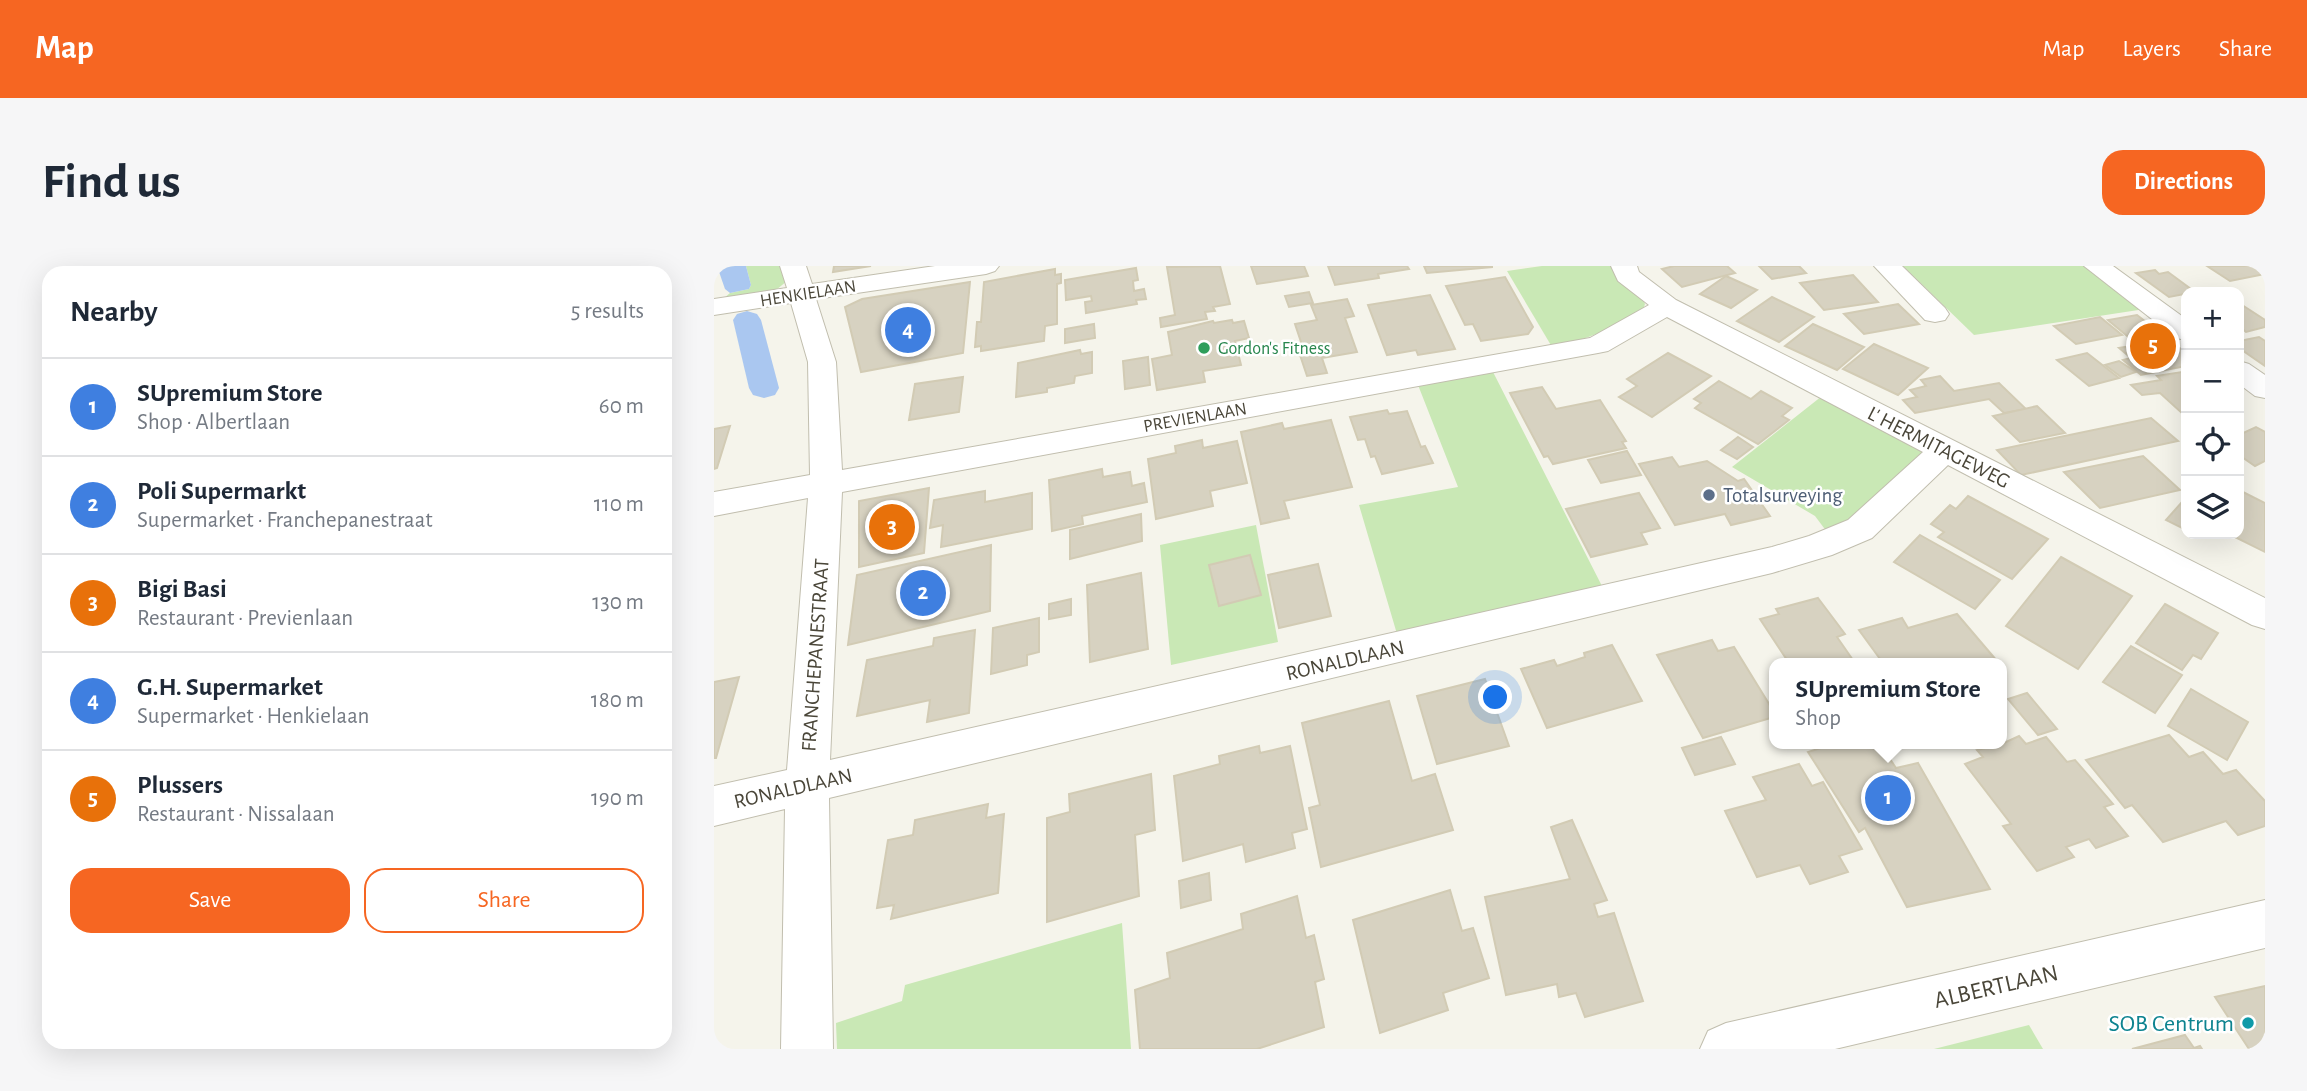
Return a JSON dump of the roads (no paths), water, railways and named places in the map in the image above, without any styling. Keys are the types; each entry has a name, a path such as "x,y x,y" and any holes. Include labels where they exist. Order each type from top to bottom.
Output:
{"street":[{"name":"HENKIELAAN","path":"714,307 798,280 986,266"},
{"name":"L' HERMITAGEWEG","path":"1624,266 1627,276 1667,306 2265,615"},
{"path":"1887,266 1935,314"},
{"path":"2097,266 2181,328"},
{"name":"FRANCHEPANESTRAAT","path":"798,280 822,362 826,483 807,785 807,1049"},
{"name":"PREVIENLAAN","path":"714,504 1598,345 1667,306"},
{"path":"2244,374 2265,389"},
{"name":"RONALDLAAN","path":"714,806 1796,553 1860,529 1945,450"},
{"name":"ALBERTLAAN","path":"1726,1049 2265,924"}],"water":[{"path":"717,266 746,266 751,285 749,289 730,293 725,289"}],"waterway":[{"path":"747,320 764,388"}],"place":[{"name":"G.H. Supermarket","path":"908,330"},
{"name":"Plussers","path":"2153,346"},
{"name":"Gordon's Fitness","path":"1204,348"},
{"name":"Totalsurveying","path":"1709,495"},
{"name":"Bigi Basi","path":"892,527"},
{"name":"Poli Supermarkt","path":"923,593"},
{"name":"SUpremium Store","path":"1888,798"},
{"name":"SOB Centrum","path":"2248,1023"}]}
